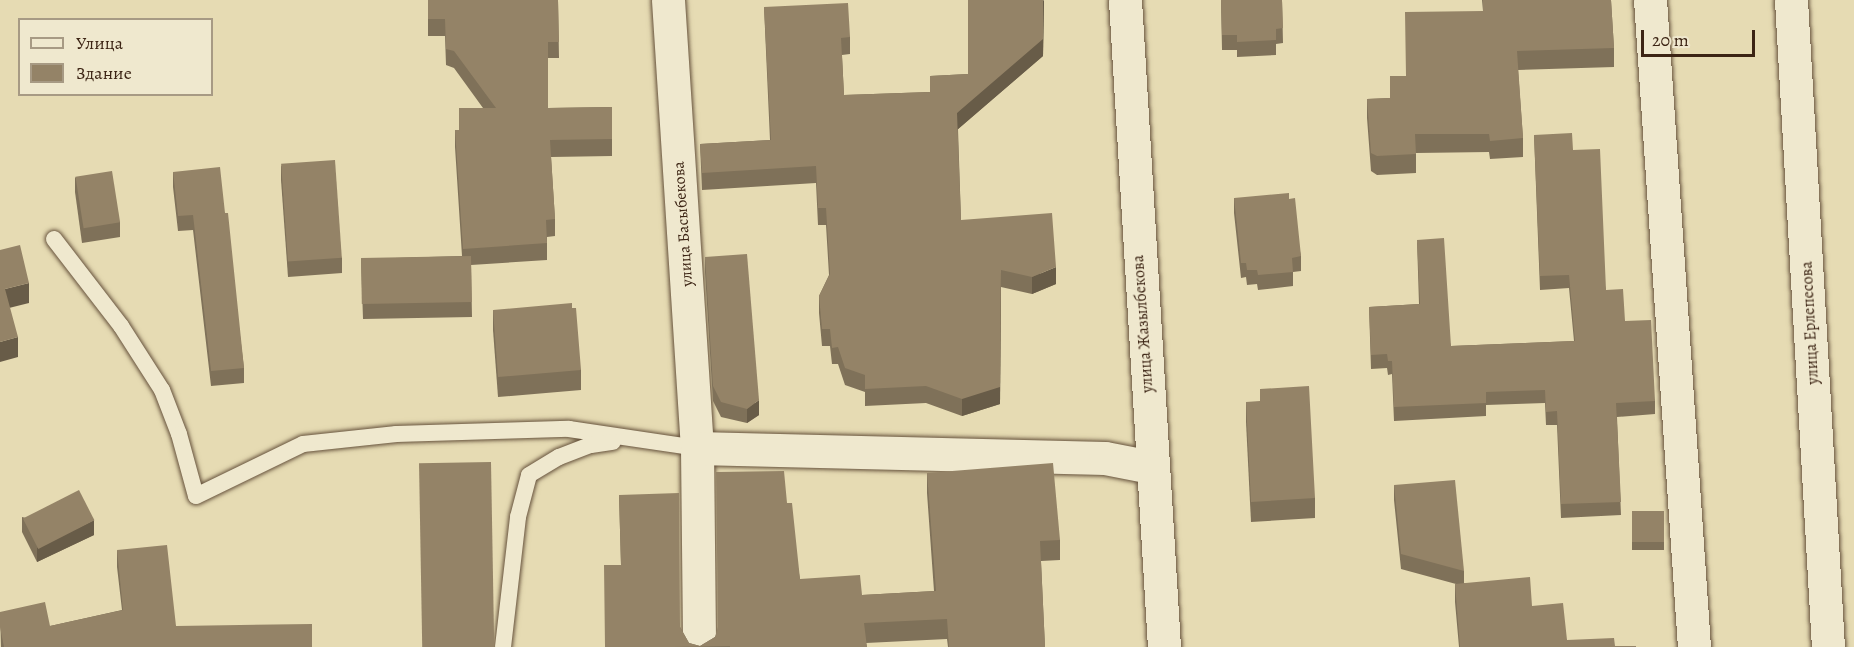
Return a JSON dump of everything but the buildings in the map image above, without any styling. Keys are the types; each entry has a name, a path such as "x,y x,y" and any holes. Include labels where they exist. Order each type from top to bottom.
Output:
{"street":[{"name":"улица Басыбекова","path":"668,0 698,448 699,647"},
{"name":"улица Жазылбекова","path":"1125,0 1151,467 1164,647"},
{"path":"1650,0 1694,647"},
{"name":"улица Ерлепесова","path":"1791,0 1828,647"},
{"path":"698,448 1105,458 1151,467"}],"lane":[{"path":"54,239 121,326 162,390 196,496 303,444 396,434 569,429 628,440 698,448"},
{"path":"503,647 514,538 529,476 559,457 591,445 628,440"}]}
